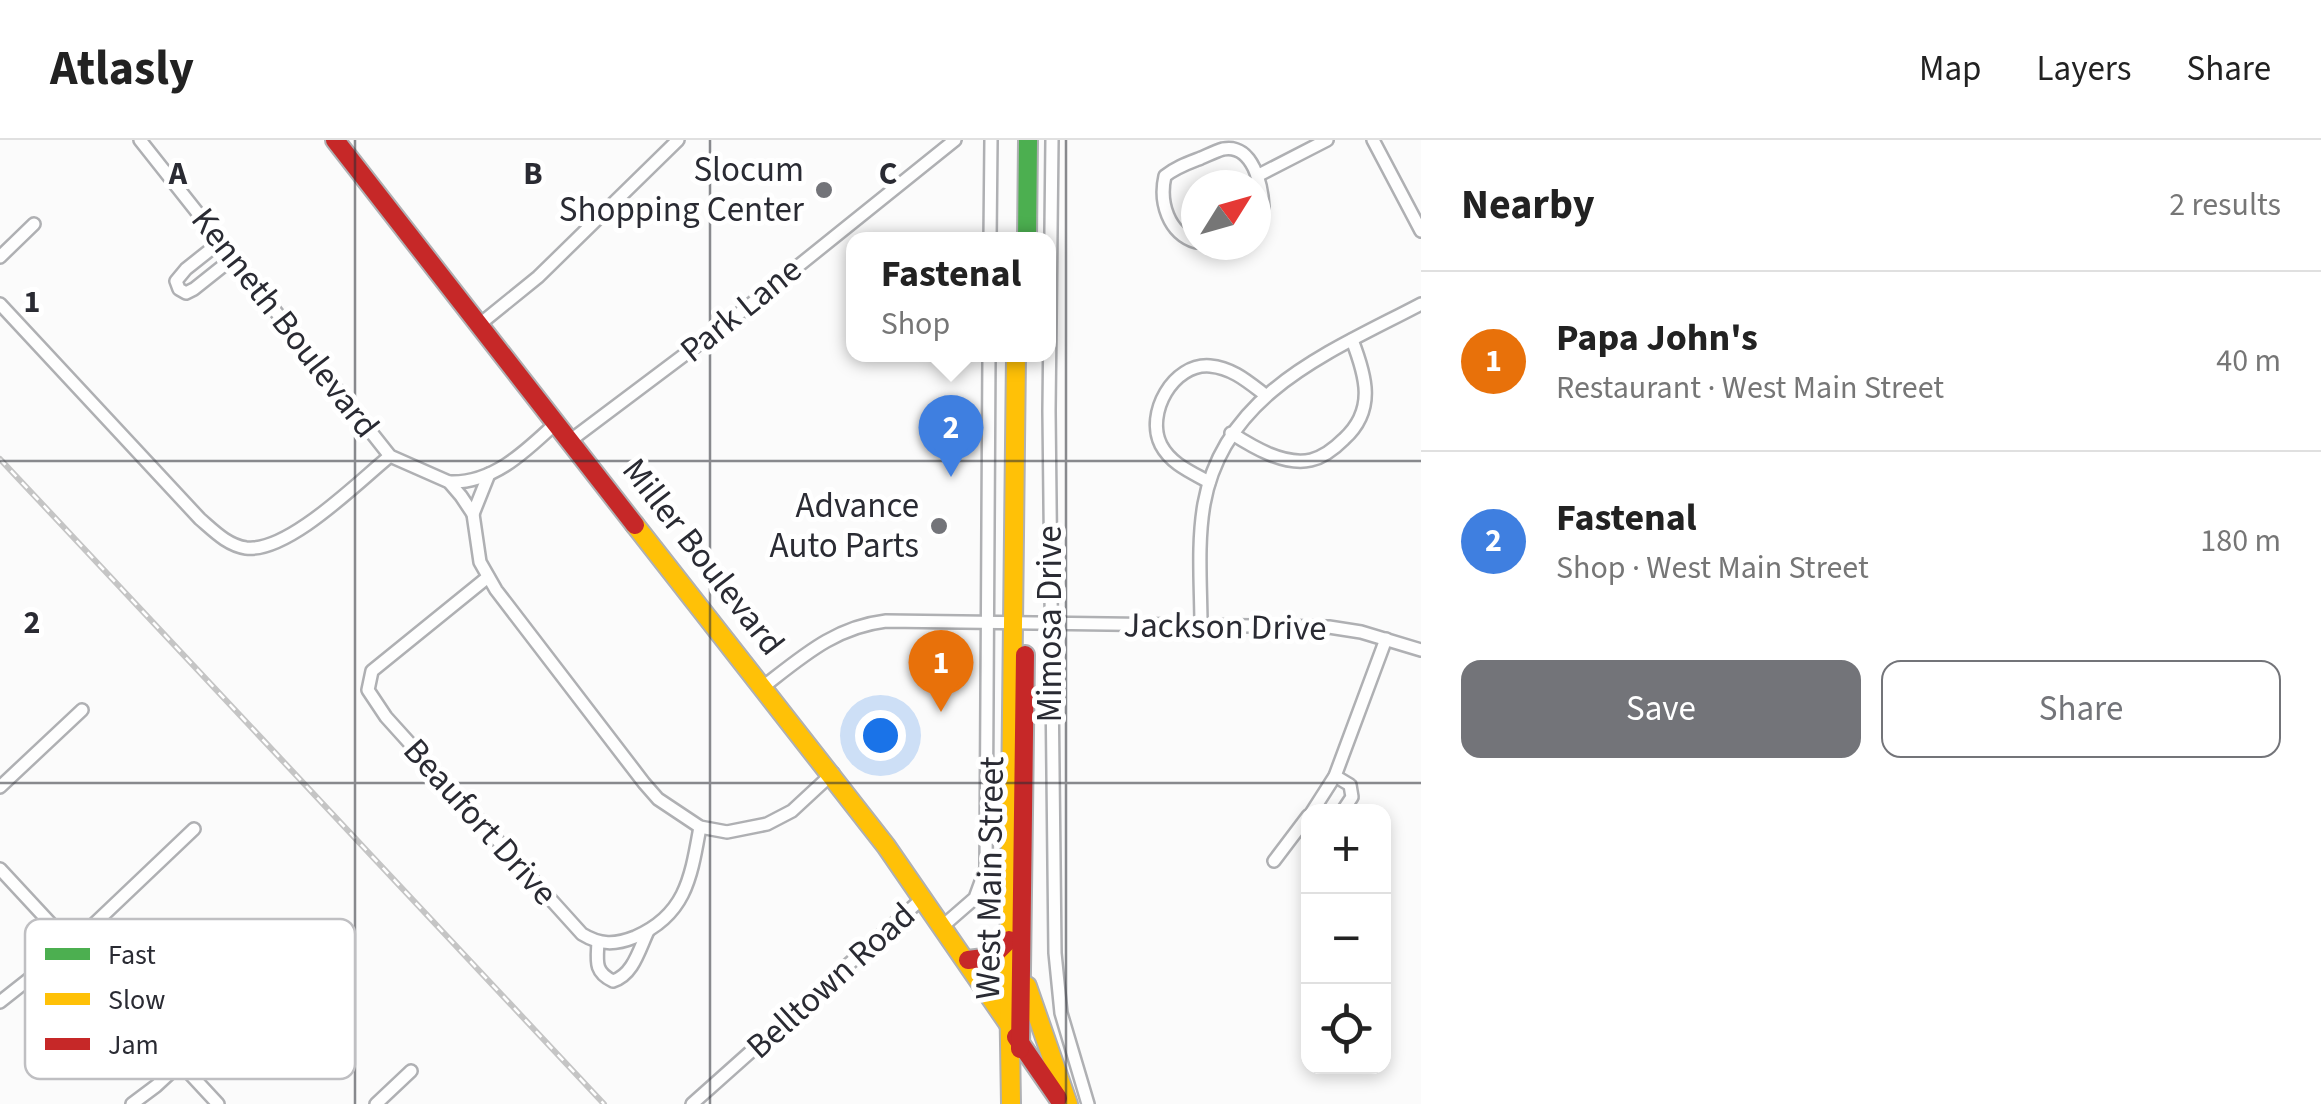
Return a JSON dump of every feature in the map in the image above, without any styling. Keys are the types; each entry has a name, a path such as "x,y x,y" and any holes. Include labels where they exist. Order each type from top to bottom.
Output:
{"main road":[{"name":"Miller Boulevard","path":"335,140 833,773 944,925 1020,1043 1065,1104"},
{"path":"1016,232 1017,140"},
{"path":"1027,232 1028,140"},
{"name":"West Main Street","path":"1016,362 1023,974 1020,1104"},
{"name":"West Main Street","path":"1010,1104 1009,940 1027,362"},
{"path":"968,960 991,958 1002,952 1009,940"},
{"path":"1023,974 1065,1104"},
{"path":"1038,1104 1050,1104"}],"street":[{"name":"Kenneth Boulevard","path":"140,140 390,456 448,482 473,514 480,562 510,610 658,799 700,827"},
{"path":"480,324 538,278 678,140"},
{"name":"Park Lane","path":"571,440 722,327 955,140"},
{"path":"990,232 992,140"},
{"name":"Mimosa Drive","path":"1051,232 1052,140"},
{"path":"1270,170 1327,140"},
{"path":"1372,140 1421,231"},
{"path":"1181,232 1174,228 1163,201 1165,176 1225,149 1240,151 1255,170"},
{"path":"0,257 34,224"},
{"path":"220,242 181,273 176,282 179,289 194,290 234,258"},
{"path":"0,304 200,519 234,544 260,548 284,539 390,456"},
{"path":"1202,627 1202,518 1209,482 1232,434 1264,394 1352,340 1421,304"},
{"path":"1232,434 1259,450 1291,459 1311,460 1330,451 1350,433 1368,397 1352,340"},
{"path":"944,925 975,898 986,868 989,362"},
{"name":"Mimosa Drive","path":"1050,362 1053,905 1057,984 1067,1039 1088,1104"},
{"path":"1209,482 1176,464 1162,447 1155,430 1163,396 1186,372 1205,365 1236,373 1264,394"},
{"path":"448,482 463,482 510,463 557,422"},
{"path":"473,514 489,474"},
{"name":"Beaufort Drive","path":"488,577 379,662 372,671 368,690 386,717 582,934 598,942"},
{"name":"Jackson Drive","path":"763,687 814,647 856,626 886,622 1329,627 1421,650"},
{"path":"1317,804 1335,776 1386,639"},
{"path":"0,787 82,710"},
{"path":"648,930 629,971 613,981 602,976 598,970 598,942 622,941 648,930 668,918 681,899 692,870 700,827 727,832 767,824 792,810 833,773"},
{"path":"1335,776 1350,785 1352,797 1347,804"},
{"path":"99,919 194,829"},
{"path":"1274,861 1301,836"},
{"path":"0,870 46,919"},
{"name":"Belltown Road","path":"692,1104 924,897"},
{"path":"0,1002 25,982"},
{"path":"376,1104 411,1071"},
{"path":"132,1104 162,1079"},
{"path":"194,1079 218,1104"}],"railway":[{"path":"0,459 604,1104"}],"traffic: fast":[{"path":"1027,232 1028,140"}],"traffic: slow":[{"path":"1011,1104 1016,362"},
{"path":"635,525 886,846 1008,1023"},
{"path":"1027,986 1068,1104"}],"traffic: jam":[{"path":"335,140 635,525"},
{"path":"1020,1049 1025,655"},
{"path":"968,960 992,957 1009,940"},
{"path":"1016,1037 1058,1098"}],"place":[{"name":"Slocum Shopping Center","path":"824,190"},
{"name":"Fastenal","path":"951,477"},
{"name":"Advance Auto Parts","path":"939,526"},
{"name":"Papa John's","path":"941,712"}]}
